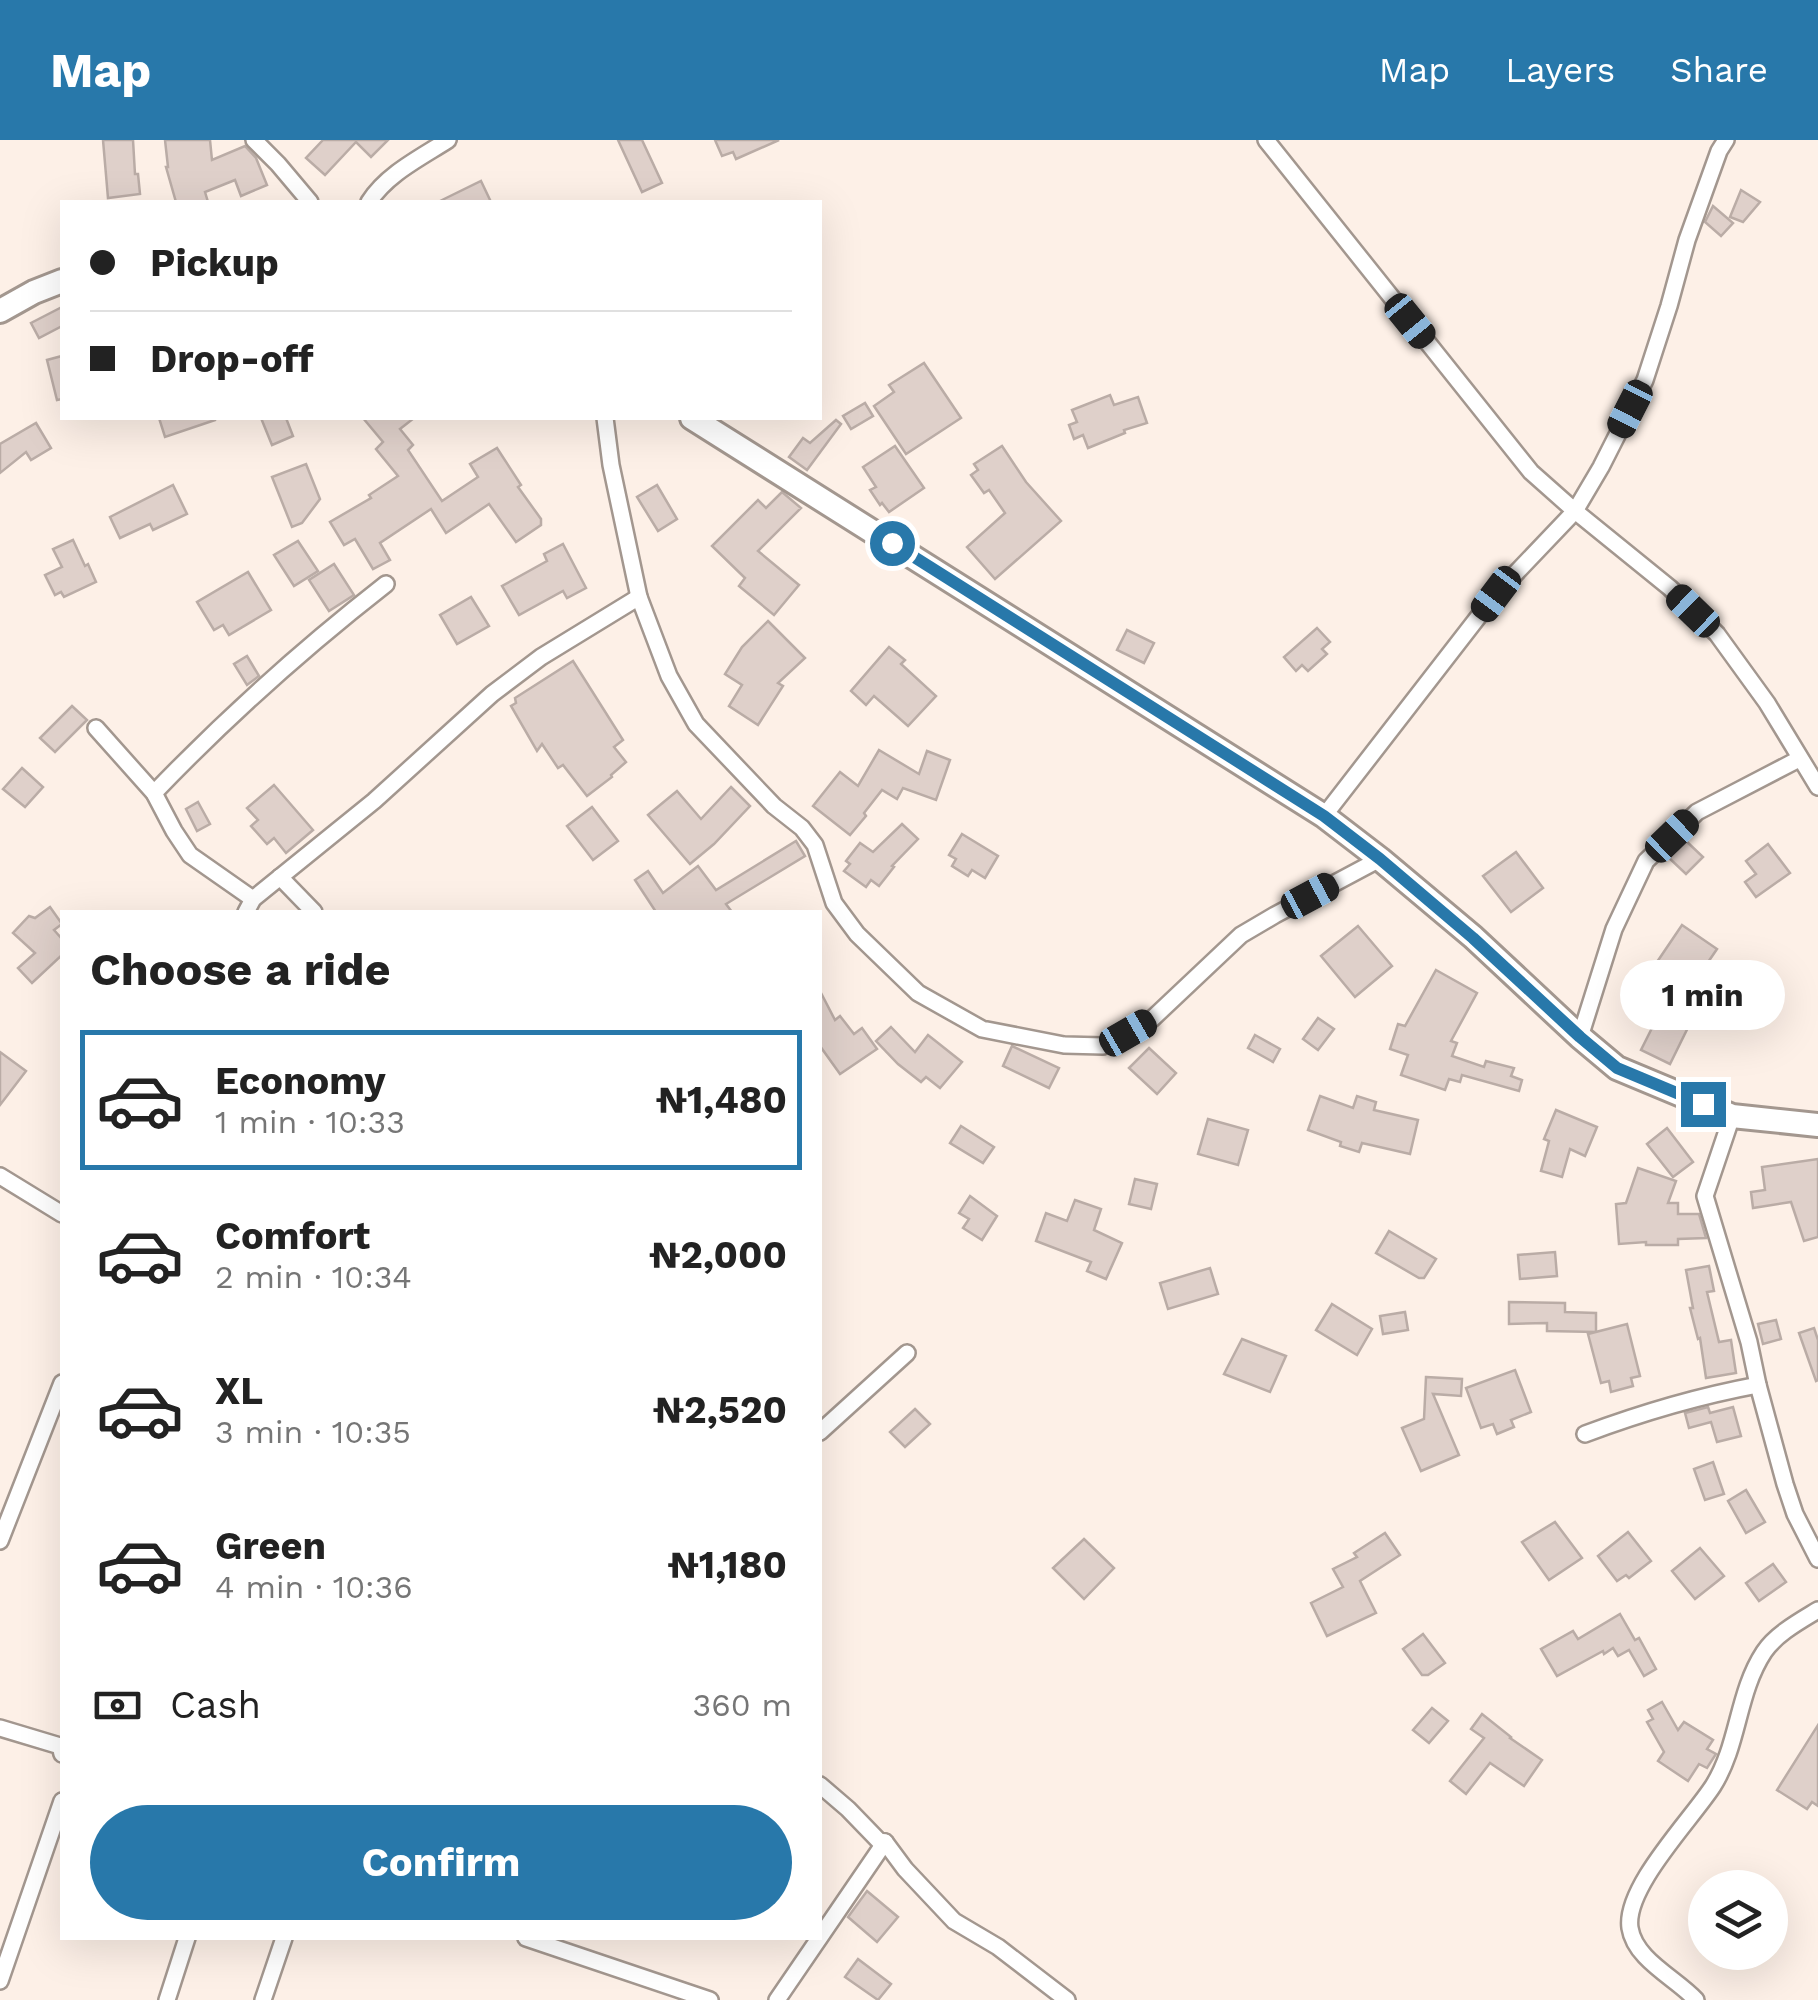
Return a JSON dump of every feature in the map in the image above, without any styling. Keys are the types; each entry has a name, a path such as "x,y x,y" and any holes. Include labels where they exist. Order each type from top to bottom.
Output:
{"street":[{"path":"254,140 308,200"},
{"path":"370,200 394,174 448,140"},
{"path":"1266,140 1531,472 1670,588 1717,634 1767,703 1818,787"},
{"path":"1324,816 1496,594 1574,511 1601,467 1645,380 1687,240 1726,140"},
{"path":"0,311 60,282"},
{"path":"604,420 639,597 669,676 696,724 815,845 834,903 857,934 918,993 982,1028 1064,1045 1103,1046 1152,1019 1241,935 1380,859"},
{"path":"695,420 1324,816 1473,938 1617,1068 1732,1116 1818,1125"},
{"path":"154,793 250,699 386,584"},
{"path":"96,728 154,793 190,855 250,906 492,694 541,657 639,597"},
{"path":"1580,1037 1614,929 1646,861 1697,812 1799,759"},
{"path":"280,877 312,910"},
{"path":"1732,1116 1705,1196 1784,1484 1818,1559"},
{"path":"0,1176 60,1213"},
{"path":"822,1430 907,1353"},
{"path":"1585,1434 1656,1410 1758,1385"},
{"path":"0,1541 57,1411"},
{"path":"1697,2000 1637,1945 1630,1931 1630,1912 1638,1888 1714,1785 1729,1756 1753,1670 1767,1646 1818,1610"},
{"path":"0,1728 60,1746"},
{"path":"822,1787 885,1842 954,1920 998,1947 1067,2000"},
{"path":"0,1981 60,1806"},
{"path":"822,1934 885,1842"},
{"path":"167,2000 186,1940"},
{"path":"263,2000 283,1940"},
{"path":"777,2000 818,1940"},
{"path":"562,1943 710,2000"}],"building":[{"path":"103,140 133,140 140,194 108,198"},
{"path":"165,140 210,140 212,160 245,146 256,158 267,185 241,196 235,180 205,192 207,200 175,200"},
{"path":"323,140 388,140 371,157 356,142 325,175 306,158"},
{"path":"618,140 642,140 662,183 642,192"},
{"path":"715,140 779,140 736,159 733,152 722,156"},
{"path":"481,181 490,200 442,200"},
{"path":"1741,190 1760,202 1743,222 1730,217"},
{"path":"1713,206 1733,223 1721,236 1705,222"},
{"path":"60,308 60,327 39,338 31,323"},
{"path":"60,357 60,399 57,400 47,360"},
{"path":"924,363 961,418 906,454 874,406 894,392 889,385"},
{"path":"1110,395 1114,405 1138,397 1147,423 1088,448 1083,435 1074,439 1069,425 1077,422 1072,410"},
{"path":"865,403 873,416 851,429 843,416"},
{"path":"160,420 215,420 165,437"},
{"path":"262,420 287,420 293,436 272,445"},
{"path":"365,420 411,420 400,429 413,445 408,450 442,501 478,477 470,464 497,448 541,525 516,542 489,504 446,533 431,509 380,543 390,560 373,569 355,539 344,545 330,522 371,498 369,495 398,476 376,449 383,442"},
{"path":"836,420 841,424 807,470 789,457 803,438 810,443"},
{"path":"36,423 51,448 31,460 26,452 0,473 0,444"},
{"path":"895,446 924,488 889,512 870,490 876,487 863,467"},
{"path":"1002,446 1026,482 1061,521 995,579 967,547 1005,513 989,490 984,493 971,475 978,470 974,464"},
{"path":"306,464 320,499 302,523 292,527 272,477"},
{"path":"173,485 187,514 153,530 150,524 120,538 110,517"},
{"path":"657,485 677,519 658,531 637,497"},
{"path":"782,492 801,508 758,551 799,585 774,615 739,586 745,578 712,546 758,500 766,508"},
{"path":"73,540 96,582 64,597 61,592 55,595 45,575 62,567 53,549"},
{"path":"298,541 318,571 294,586 274,555"},
{"path":"563,544 586,588 567,598 563,591 519,615 502,586 547,561 544,554"},
{"path":"334,564 354,595 329,611 309,580"},
{"path":"248,572 271,610 229,635 223,625 214,630 197,602"},
{"path":"471,597 489,626 457,644 440,615"},
{"path":"768,621 805,658 778,683 783,686 758,725 729,706 742,685 725,674 742,647"},
{"path":"1317,628 1330,642 1322,649 1327,654 1308,671 1302,665 1296,671 1284,657"},
{"path":"1127,630 1154,643 1144,663 1117,650"},
{"path":"889,647 905,660 901,664 936,696 908,726 874,696 866,705 851,691"},
{"path":"247,656 259,676 247,685 234,664"},
{"path":"573,661 623,740 614,747 626,762 587,796 563,765 558,768 542,744 537,751 511,706 516,703 515,698"},
{"path":"72,706 87,720 55,752 40,738"},
{"path":"879,750 919,774 927,751 950,760 936,800 903,788 897,799 882,790 850,835 813,806 840,772 858,786"},
{"path":"22,768 43,787 25,807 3,789"},
{"path":"274,785 313,830 286,853 274,838 267,844 251,826 258,820 247,808"},
{"path":"731,787 750,806 690,864 648,815 677,791 701,819"},
{"path":"198,802 210,824 197,831 186,809"},
{"path":"592,807 618,841 593,860 567,826"},
{"path":"902,824 918,839 879,886 871,880 866,887 844,871 850,864 846,861 860,843 873,852"},
{"path":"962,834 998,856 985,878 972,870 968,876 952,866 956,859 949,855"},
{"path":"1685,840 1703,857 1686,874 1668,857"},
{"path":"796,841 805,856 726,904 730,910 655,910 635,880 648,871 663,893 698,866 716,890"},
{"path":"1768,844 1790,873 1756,897 1745,882 1756,874 1746,861"},
{"path":"1516,852 1543,888 1511,912 1483,876"},
{"path":"50,907 60,921 54,930 60,937 60,957 32,983 18,968 35,953 13,933 29,916 35,918"},
{"path":"1682,925 1717,949 1691,987 1705,993 1670,1064 1641,1050 1656,1020 1641,1015 1661,965 1657,962"},
{"path":"1358,926 1392,966 1355,997 1321,956"},
{"path":"1436,970 1477,993 1451,1041 1457,1043 1452,1056 1484,1067 1486,1061 1514,1068 1511,1076 1522,1080 1519,1091 1462,1075 1460,1082 1449,1079 1445,1090 1401,1075 1408,1055 1390,1049 1398,1024 1405,1026"},
{"path":"822,995 835,1020 840,1016 854,1034 862,1028 877,1049 840,1074 822,1049"},
{"path":"1318,1018 1334,1029 1318,1050 1303,1039"},
{"path":"891,1027 915,1052 928,1035 962,1062 940,1088 926,1077 921,1082 876,1041"},
{"path":"1255,1035 1280,1049 1273,1062 1248,1048"},
{"path":"1012,1046 1059,1068 1049,1088 1003,1066"},
{"path":"1149,1048 1176,1073 1157,1094 1129,1068"},
{"path":"0,1052 26,1071 0,1105"},
{"path":"1320,1096 1353,1108 1357,1096 1376,1102 1374,1110 1418,1120 1410,1154 1362,1143 1359,1152 1308,1130"},
{"path":"1556,1110 1597,1127 1585,1156 1570,1149 1562,1177 1541,1171 1549,1141 1544,1139"},
{"path":"1208,1119 1248,1130 1238,1165 1198,1154"},
{"path":"961,1126 994,1147 983,1163 950,1143"},
{"path":"1667,1128 1693,1162 1673,1177 1647,1144"},
{"path":"1818,1159 1818,1237 1804,1241 1791,1202 1753,1208 1751,1192 1765,1190 1762,1167"},
{"path":"1638,1168 1676,1181 1668,1203 1678,1203 1678,1214 1699,1214 1706,1238 1678,1239 1678,1245 1619,1244 1616,1204 1626,1203"},
{"path":"1135,1179 1157,1184 1151,1209 1129,1204"},
{"path":"970,1196 997,1216 982,1240 963,1228 969,1219 959,1213"},
{"path":"1075,1200 1101,1209 1094,1230 1122,1243 1106,1279 1087,1271 1091,1262 1036,1241 1046,1213 1067,1221"},
{"path":"1389,1231 1436,1259 1424,1278 1376,1253"},
{"path":"1555,1252 1557,1276 1520,1279 1518,1255"},
{"path":"1709,1266 1714,1291 1707,1292 1719,1342 1731,1340 1736,1373 1706,1378 1686,1270"},
{"path":"1210,1268 1218,1294 1168,1309 1160,1283"},
{"path":"1509,1302 1565,1303 1565,1312 1596,1313 1596,1332 1547,1331 1547,1323 1509,1324"},
{"path":"1332,1304 1372,1329 1357,1355 1316,1330"},
{"path":"1405,1312 1408,1330 1383,1334 1380,1316"},
{"path":"1776,1320 1781,1339 1763,1344 1758,1324"},
{"path":"1627,1324 1640,1376 1631,1378 1633,1386 1611,1392 1609,1381 1601,1383 1588,1334"},
{"path":"1814,1328 1818,1340 1816,1381 1799,1333"},
{"path":"1242,1339 1286,1356 1270,1392 1224,1374"},
{"path":"1515,1370 1531,1412 1511,1420 1514,1427 1497,1434 1493,1424 1481,1428 1466,1388"},
{"path":"1426,1377 1462,1379 1461,1396 1433,1394 1459,1455 1421,1471 1402,1428 1424,1419"},
{"path":"1708,1407 1710,1413 1733,1407 1741,1436 1717,1442 1711,1422 1689,1428 1685,1413"},
{"path":"915,1409 930,1424 905,1447 890,1432"},
{"path":"1713,1462 1724,1494 1705,1500 1694,1469"},
{"path":"1746,1490 1765,1522 1746,1533 1728,1501"},
{"path":"1555,1522 1582,1558 1549,1580 1522,1542"},
{"path":"1628,1532 1651,1561 1629,1578 1626,1575 1617,1581 1598,1556"},
{"path":"1385,1533 1400,1555 1360,1581 1376,1613 1327,1636 1311,1603 1343,1587 1333,1569 1357,1557 1354,1553"},
{"path":"1084,1539 1114,1568 1084,1599 1053,1568"},
{"path":"1700,1548 1724,1576 1695,1599 1672,1571"},
{"path":"1773,1564 1786,1582 1759,1601 1746,1583"},
{"path":"1620,1614 1656,1669 1644,1676 1629,1650 1618,1656 1613,1648 1557,1676 1541,1649 1573,1631 1578,1639"},
{"path":"1423,1634 1445,1663 1428,1675 1422,1675 1403,1649"},
{"path":"1662,1702 1678,1730 1684,1722 1713,1740 1707,1749 1716,1754 1707,1768 1699,1764 1688,1781 1658,1761 1664,1752 1647,1722 1653,1719 1648,1710"},
{"path":"1432,1708 1448,1721 1429,1743 1413,1730"},
{"path":"1482,1714 1542,1760 1524,1786 1490,1763 1466,1794 1450,1781 1484,1738 1471,1729"},
{"path":"1818,1725 1818,1806 1812,1802 1807,1809 1777,1790"},
{"path":"867,1891 898,1917 877,1942 848,1917"},
{"path":"858,1959 891,1984 878,2000 845,1977"}],"route":[{"path":"892,543 1324,816 1473,938 1617,1068 1703,1104"}]}
